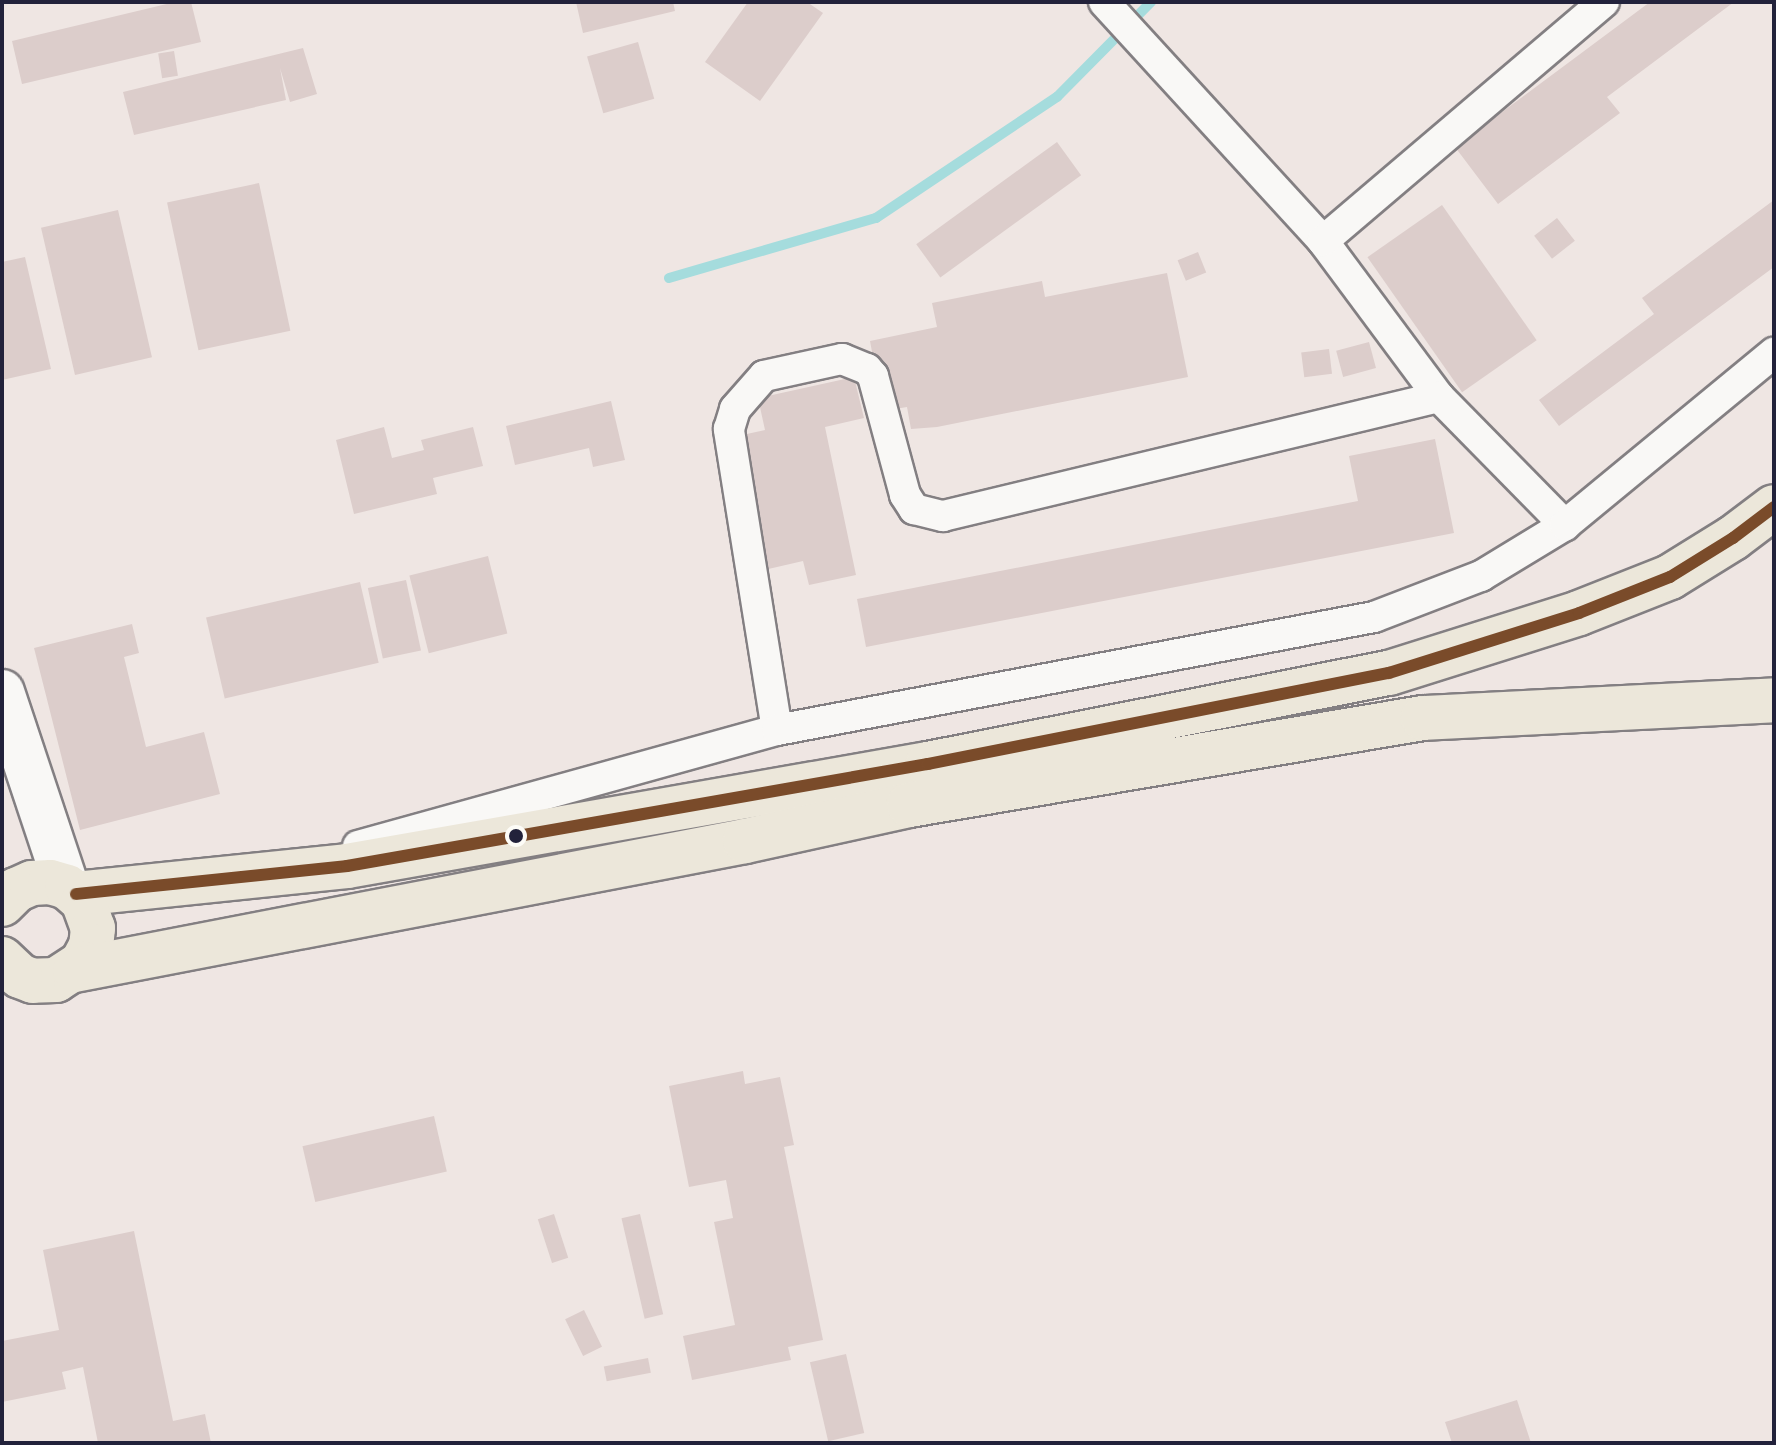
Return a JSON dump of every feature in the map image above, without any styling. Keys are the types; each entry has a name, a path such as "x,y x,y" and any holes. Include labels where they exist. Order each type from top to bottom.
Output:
{"highway":[{"path":"2,902 32,883 50,882 71,890 241,878 347,866 928,764 1389,673 1579,613 1670,577 1733,538 1774,507"},
{"path":"12,977 56,980 75,970 745,841 909,805 1408,720 1774,700"},
{"path":"71,890 88,908 93,937 88,955 75,970"}],"street":[{"path":"1323,241 1604,2"},
{"path":"1108,9 1323,241 1439,397 1565,525"},
{"path":"241,878 777,730 1374,617 1481,576 1565,525 1774,353"},
{"path":"777,730 729,429 735,409 764,376 842,359 855,361 867,369 873,376 905,495 914,509 943,516 1439,397"},
{"path":"2,692 71,890"}],"building":[{"path":"175,2 191,2 201,42 22,84 12,41"},
{"path":"576,2 673,2 675,11 583,33"},
{"path":"748,2 807,2 823,13 760,101 705,62"},
{"path":"1650,2 1734,2 1607,97 1620,113 1498,204 1455,147"},
{"path":"638,42 654,99 603,113 587,57"},
{"path":"303,48 317,94 290,102 280,68 286,100 134,135 123,92"},
{"path":"174,51 178,76 162,78 158,54"},
{"path":"1057,142 1081,175 940,277 916,244"},
{"path":"259,183 290,331 198,350 167,203"},
{"path":"1774,200 1774,267 1559,426 1539,400 1654,314 1642,298"},
{"path":"1442,205 1537,340 1462,392 1367,257"},
{"path":"118,210 152,357 75,375 41,228"},
{"path":"1557,218 1575,241 1552,259 1534,236"},
{"path":"1198,252 1206,272 1186,281 1178,260"},
{"path":"25,257 51,369 2,380 2,262"},
{"path":"1167,273 1188,377 937,427 911,429 907,407 883,411 870,341 937,327 932,303 1042,281 1045,297"},
{"path":"1369,342 1376,368 1343,377 1336,351"},
{"path":"1329,349 1332,374 1304,377 1301,352"},
{"path":"854,377 864,418 825,427 856,575 809,585 803,561 764,570 733,437 765,430 758,398"},
{"path":"611,401 625,460 593,467 589,448 515,465 506,426"},
{"path":"384,427 392,458 424,450 421,440 473,427 483,466 433,478 437,494 354,514 336,440"},
{"path":"1435,439 1454,533 866,647 857,599 1358,501 1349,456"},
{"path":"488,556 507,634 429,653 409,576"},
{"path":"406,580 421,650 383,659 368,588"},
{"path":"360,582 379,663 225,698 206,618"},
{"path":"132,624 139,653 124,657 146,747 204,732 220,794 80,830 34,648"},
{"path":"743,1071 745,1084 780,1077 794,1145 784,1147 823,1340 788,1347 791,1360 692,1380 683,1336 735,1325 714,1222 733,1218 726,1180 689,1187 669,1086"},
{"path":"434,1116 447,1172 315,1202 302,1146"},
{"path":"554,1214 568,1258 552,1263 538,1219"},
{"path":"640,1214 663,1314 645,1319 621,1218"},
{"path":"134,1231 173,1421 205,1414 211,1443 98,1443 83,1367 62,1372 66,1389 2,1402 2,1341 59,1330 43,1250"},
{"path":"584,1310 602,1347 583,1356 565,1319"},
{"path":"846,1354 864,1433 828,1441 810,1362"},
{"path":"648,1358 651,1373 607,1381 604,1367"},
{"path":"1517,1400 1531,1443 1452,1443 1445,1422"}],"waterway":[{"path":"669,278 876,218 1057,97 1151,2"}],"transit line":[{"path":"76,894 347,866 928,764 1389,673 1579,613 1670,577 1733,538 1774,507"}]}
